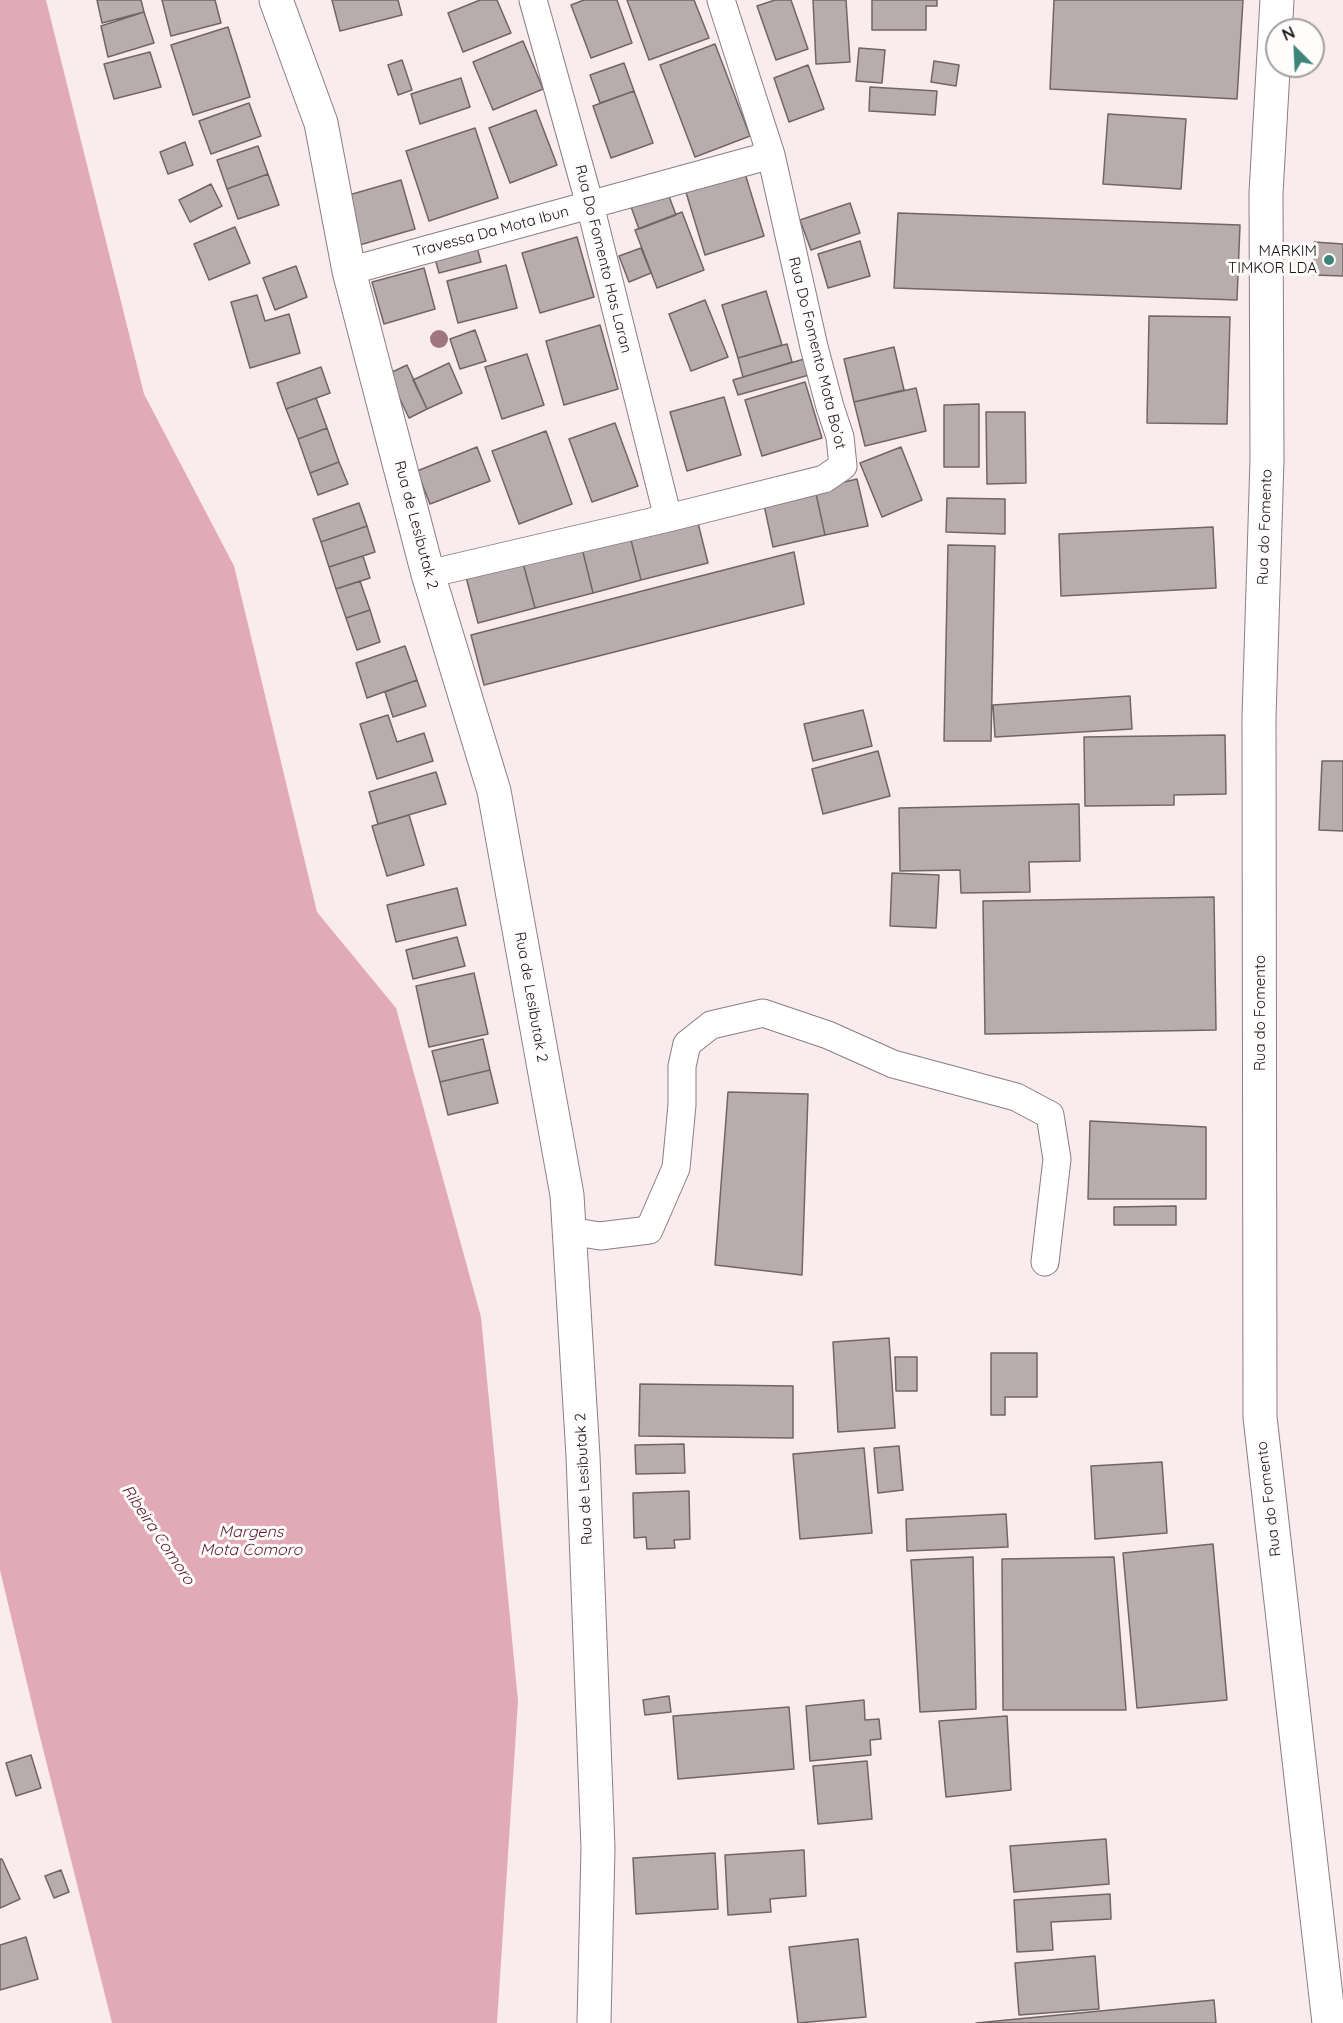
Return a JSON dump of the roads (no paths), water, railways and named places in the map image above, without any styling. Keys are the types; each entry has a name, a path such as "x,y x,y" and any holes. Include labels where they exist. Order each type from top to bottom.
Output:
{"main road":[{"name":"Rua de Lesibutak 2","path":"276,0 321,123 349,271 428,574 494,791 567,1195 584,1456 598,1848 594,2023"},
{"name":"Rua do Fomento","path":"1277,0 1266,193 1267,460 1260,717 1260,1417 1329,2023"}],"street":[{"name":"Rua Do Fomento Has Laran","path":"533,0 590,205 668,518"},
{"name":"Rua Do Fomento Mota Bo’ot","path":"428,574 824,479 843,466 840,437 814,347 771,155 721,0"},
{"name":"Travessa Da Mota Ibun","path":"349,271 771,155"},
{"path":"569,1231 600,1236 649,1230 676,1168 682,1105 682,1066 687,1044 711,1025 763,1013 828,1035 893,1064 1016,1097 1050,1115 1057,1159 1045,1262"}],"water":[{"name":"Margens Mota Comoro","path":"0,0 46,0 144,394 234,566 317,912 396,1008 481,1317 518,1701 497,2023 112,2023 38,1729 0,1570"}],"place":[{"name":"MARKIM TIMKOR LDA","path":"1329,260"}],"water label":[{"name":"Ribeira Comoro","path":"158,1535"}]}
